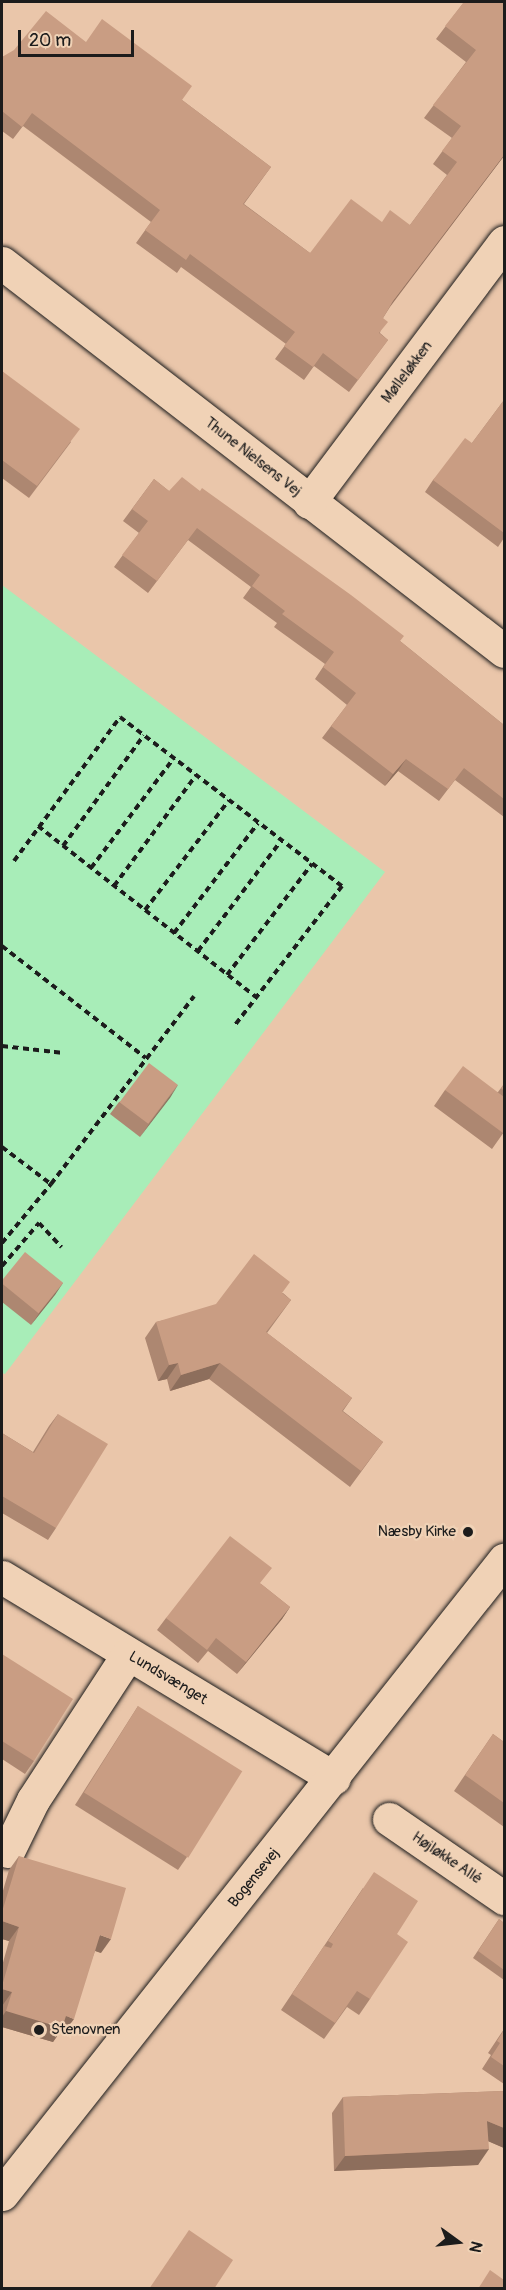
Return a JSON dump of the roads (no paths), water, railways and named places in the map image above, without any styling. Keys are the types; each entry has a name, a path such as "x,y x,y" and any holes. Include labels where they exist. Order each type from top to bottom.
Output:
{"street":[{"name":"Mølleløkken","path":"309,502 504,242"},
{"name":"Thune Nielsens Vej","path":"2,263 504,651"},
{"name":"Bogensevej","path":"4,2186 334,1778 504,1560"},
{"name":"Lundsvænget","path":"2,1577 334,1778"},
{"path":"8,1851 33,1800 128,1654"},
{"name":"Højløkke Allé","path":"389,1819 504,1898"}],"place":[{"name":"Næsby Kirke","path":"468,1532"},
{"name":"Stenovnen","path":"39,2030"}]}
